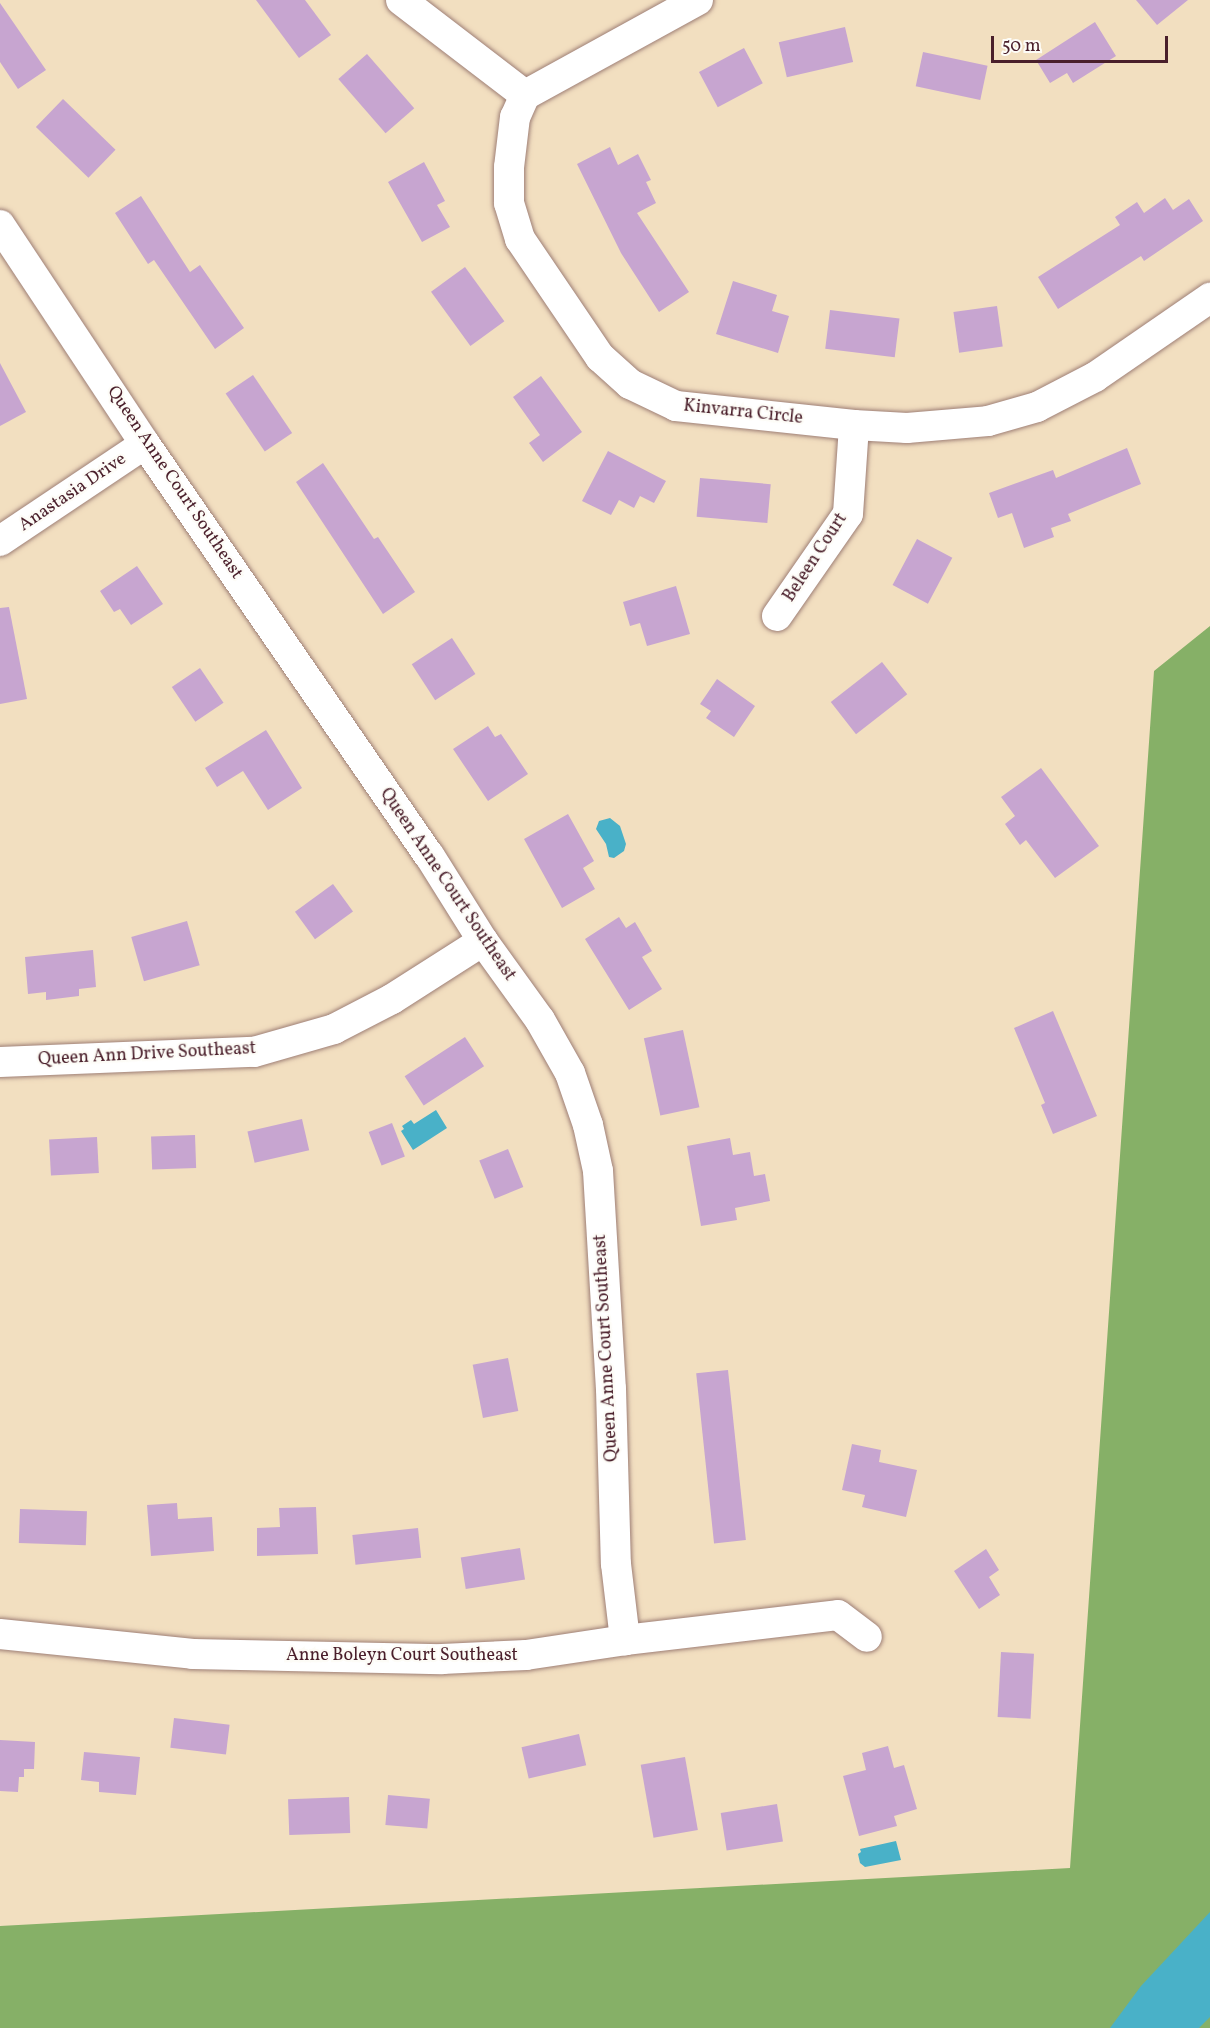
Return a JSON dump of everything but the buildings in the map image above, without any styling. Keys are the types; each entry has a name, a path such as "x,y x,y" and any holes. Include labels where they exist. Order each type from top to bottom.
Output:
{"street":[{"path":"401,0 525,95 698,0"},
{"name":"Kinvarra Circle","path":"525,95 515,117 509,167 509,203 520,239 600,357 630,384 675,406 854,425 907,428 988,421 1037,407 1095,377 1210,297"},
{"name":"Queen Anne Court Southeast","path":"0,225 145,444 429,855 483,942 540,1020 570,1073 588,1125 598,1171 611,1389 616,1564 625,1640"},
{"name":"Beleen Court","path":"777,616 848,514 854,425"},
{"name":"Anastasia Drive","path":"0,541 145,444"},
{"name":"Queen Ann Drive Southeast","path":"0,1062 254,1052 334,1029 392,999 483,942"},
{"name":"Anne Boleyn Court Southeast","path":"0,1634 193,1654 335,1659 442,1659 526,1655 625,1640 838,1615 867,1637"}],"green space":[{"path":"1210,626 1210,2028 0,2028 0,1926 1070,1868 1154,671"}],"water":[{"path":"610,818 620,826 626,844 624,851 614,858 609,857 606,844 596,829 599,821"},
{"path":"436,1110 447,1128 413,1150 401,1131 404,1129 402,1126 411,1120 414,1124"},
{"path":"896,1841 901,1860 865,1867 860,1863 858,1854 861,1852 860,1849"},
{"path":"1210,1912 1210,2017 1199,2028 1110,2028 1141,1986"}]}
